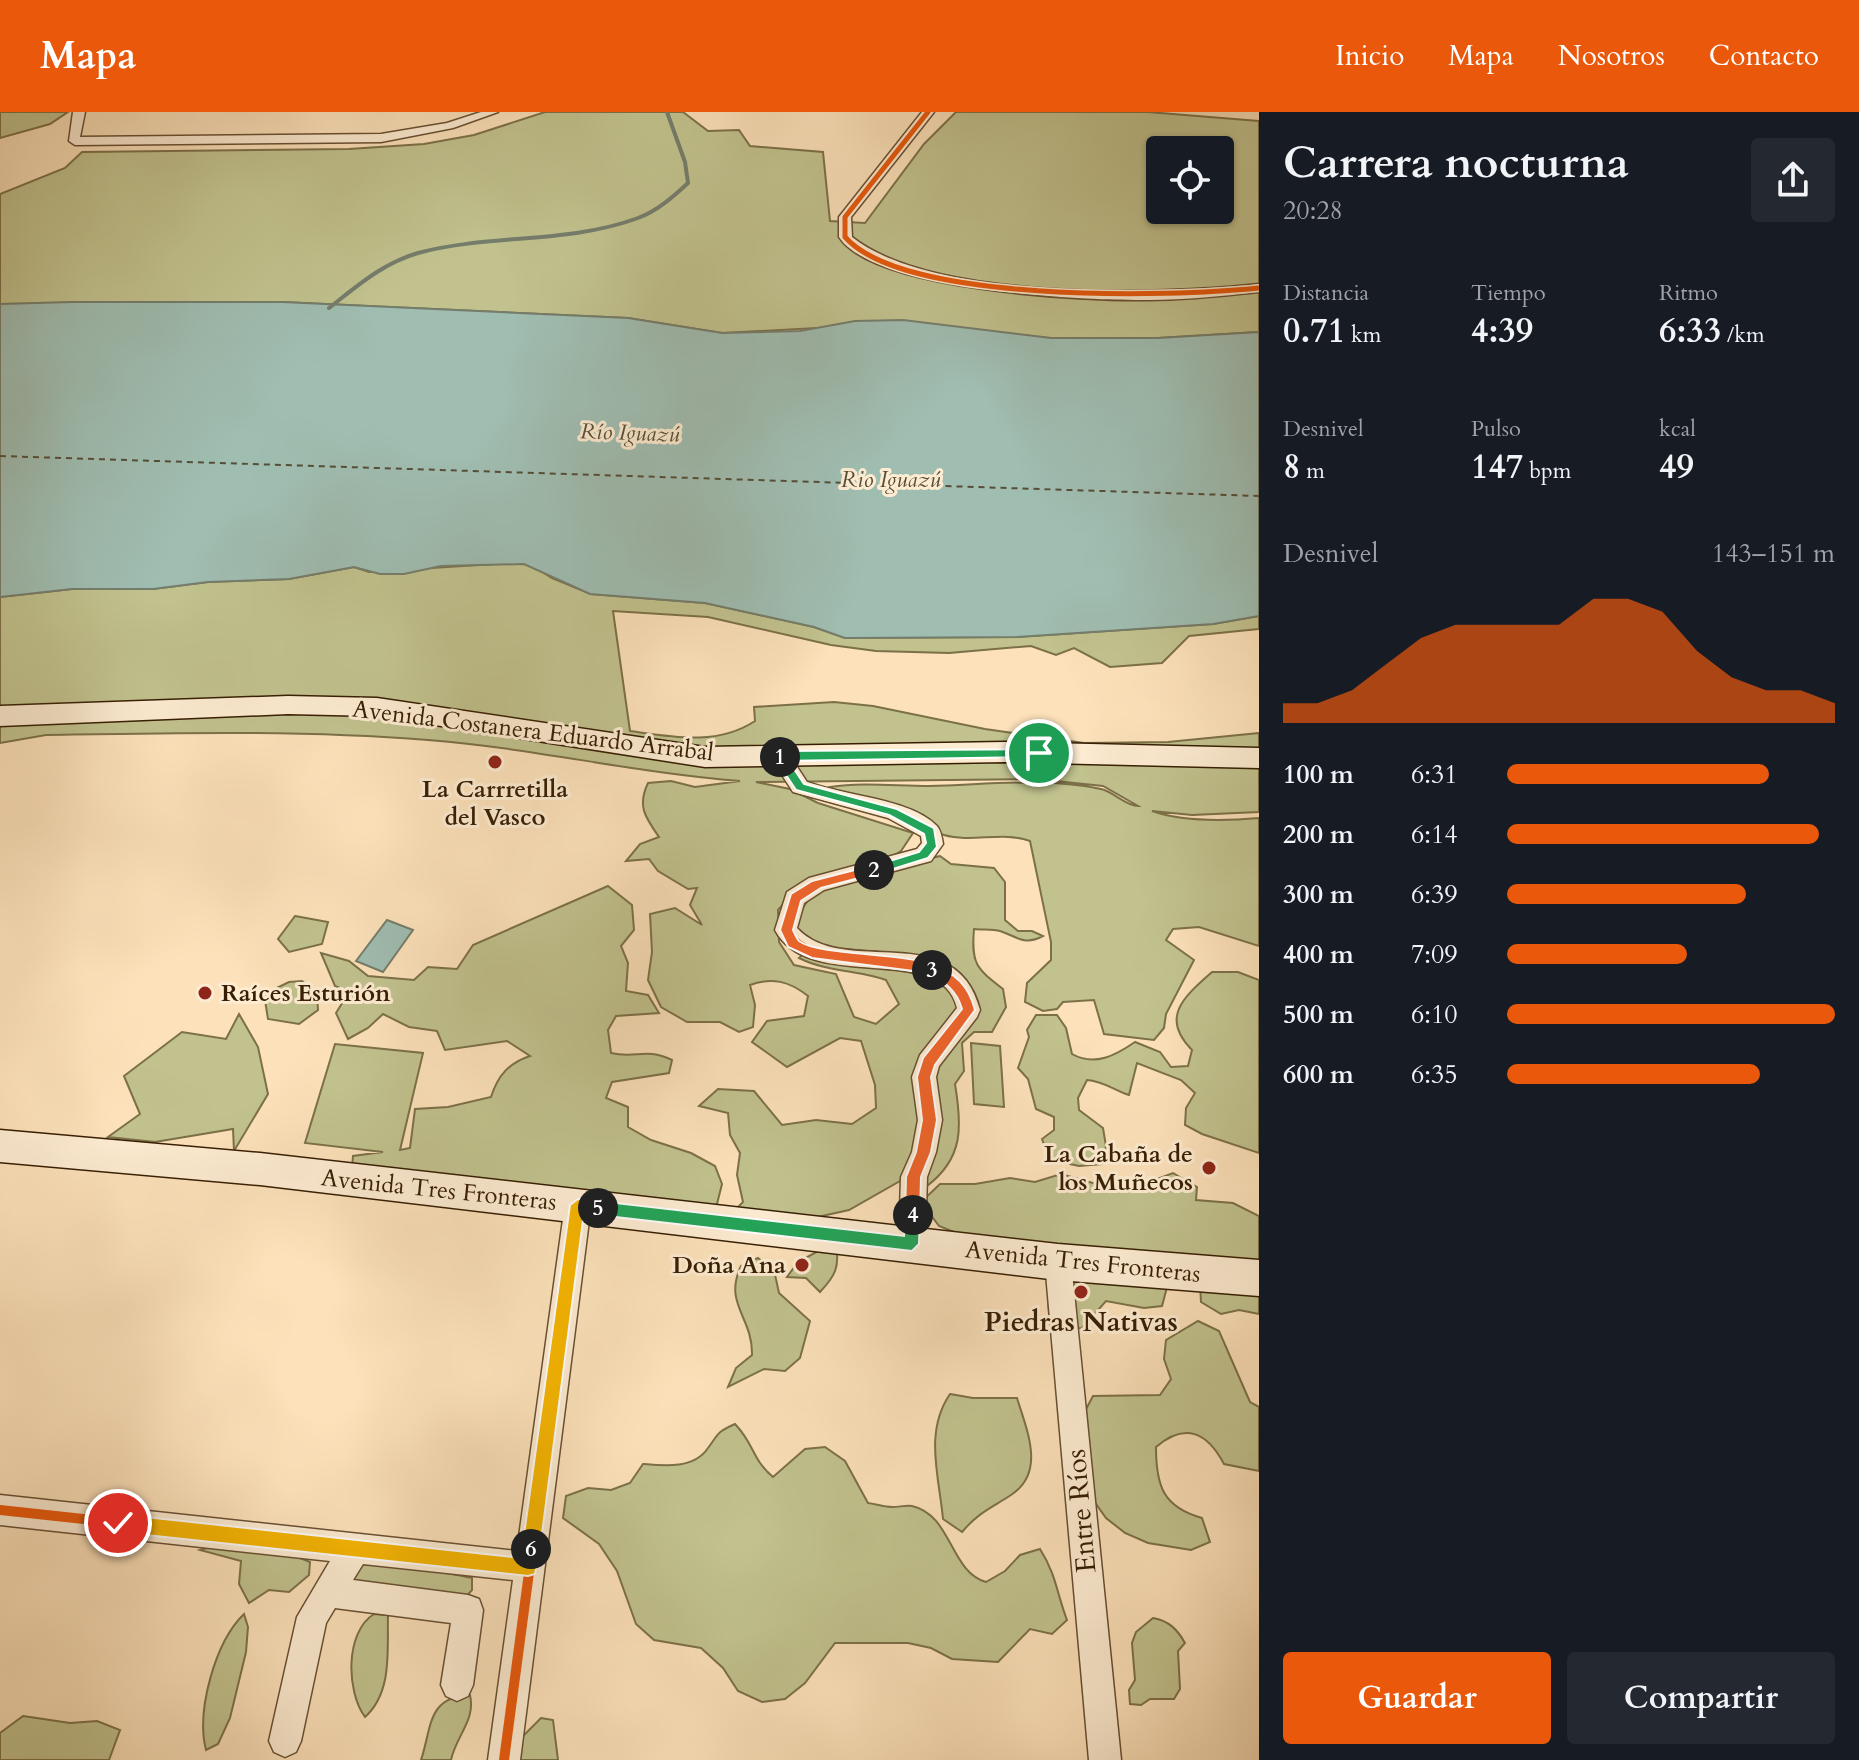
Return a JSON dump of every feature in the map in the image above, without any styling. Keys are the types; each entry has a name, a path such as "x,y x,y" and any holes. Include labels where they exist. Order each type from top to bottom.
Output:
{"main road":[{"name":"Avenida Costanera Eduardo Arrabal","path":"0,716 288,705 377,707 705,757 1005,752 1259,758"},
{"name":"Avenida Tres Fronteras","path":"0,1146 260,1169 1058,1262 1259,1278"}],"street":[{"path":"79,112 75,141 381,138 449,126 492,112"},
{"path":"928,112 845,217 842,227 847,240 886,265 943,277 1077,294 1147,296 1259,288"},
{"path":"779,755 800,787 893,812 930,832 933,844 924,855 817,884 795,898 786,930 793,943 812,952 917,964 944,975 964,992 969,1010 928,1062 924,1077 930,1120 924,1152 914,1177 912,1244"},
{"path":"504,1760 578,1205"},
{"name":"Entre Ríos","path":"1058,1262 1105,1760"},
{"path":"0,1510 528,1567"},
{"path":"285,1741 312,1617 355,1549"},
{"path":"327,1592 468,1610 457,1685"}],"green space":[{"path":"0,112 68,112 50,124 0,138"},
{"path":"545,112 683,112 708,131 739,130 750,146 823,152 830,221 865,223 924,144 956,112 1148,112 1259,121 1259,332 1158,338 1051,338 817,328 722,333 628,318 282,302 0,304 0,194 65,168 82,152 349,149 424,144 474,135"},
{"path":"530,564 552,578 591,594 705,603 814,627 845,638 1017,637 1213,624 1259,616 1259,629 1189,636 1162,663 1110,667 1074,648 1056,655 1031,646 949,653 876,651 831,645 708,617 613,611 630,731 710,737 740,729 755,721 754,707 834,702 1084,743 1168,742 1259,733 1259,812 1192,815 1152,811 1205,820 1259,818 1259,946 1199,927 1173,929 1166,940 1194,960 1166,1014 1164,1028 1154,1040 1104,1034 1094,1000 1063,1002 1057,1009 1043,1011 1025,1002 1027,983 1051,960 1051,942 1030,841 1009,837 944,835 913,815 853,798 830,787 1058,783 1101,789 1138,806 1103,786 1037,779 756,782 790,789 818,803 913,833 901,851 869,871 800,886 778,910 779,942 794,965 836,974 854,1017 876,1024 899,1004 886,980 820,966 799,958 803,954 928,975 954,993 959,1011 933,1043 924,1152 900,1181 849,1210 795,1222 734,1211 743,1202 737,1175 740,1153 730,1135 728,1113 699,1106 718,1089 754,1091 782,1125 816,1120 852,1124 876,1108 875,1085 861,1041 840,1038 787,1067 752,1042 767,1021 804,1016 808,996 780,982 750,985 755,1005 753,1027 739,1032 720,1022 687,1022 661,1007 648,980 652,952 650,914 675,908 702,925 690,905 697,888 688,889 658,871 649,859 626,861 640,844 659,837 644,811 643,798 648,783 671,781 695,787 740,781 467,744 380,737 237,733 46,735 0,743 0,597 72,589 153,589 208,582 289,579 354,567 369,572"},
{"path":"940,856 951,864 994,868 1005,882 1005,920 1018,931 1032,931 1043,936 1021,940 997,930 974,929 973,950 977,964 1003,989 1006,1007 992,1032 974,1032 962,1043 964,1071 955,1084 958,1140 948,1164 927,1186 937,1069 946,1049 975,1017 974,992 925,960 821,947 796,928 808,900 817,892 883,875 903,862"},
{"path":"608,886 632,905 634,930 621,946 628,963 626,991 648,995 659,1013 616,1016 608,1030 611,1053 655,1054 672,1060 669,1073 612,1082 606,1098 628,1107 628,1127 651,1140 691,1153 715,1166 722,1184 716,1208 352,1168 353,1156 383,1152 305,1143 335,1044 423,1053 400,1150 410,1148 415,1109 448,1107 491,1097 505,1071 530,1056 507,1041 445,1050 437,1031 409,1027 383,1014 368,1028 348,1039 336,1013 349,992 335,986 321,953 349,961 368,976 414,980 428,967 457,969 473,945"},
{"path":"295,916 328,922 322,944 289,952 278,939"},
{"path":"1212,972 1238,972 1259,980 1259,1153 1202,1134 1185,1125 1186,1108 1195,1093 1181,1080 1137,1063 1129,1095 1087,1080 1078,1098 1079,1110 1103,1128 1106,1146 1102,1164 1079,1166 1050,1160 1042,1139 1054,1130 1054,1117 1036,1109 1028,1079 1018,1068 1029,1037 1027,1030 1036,1015 1057,1015 1066,1028 1072,1054 1081,1058 1105,1058 1135,1042 1160,1052 1171,1067 1188,1066 1192,1050 1177,1027 1177,1017 1185,999"},
{"path":"302,981 317,993 318,1010 299,1024 268,1019 264,994 289,982"},
{"path":"239,1014 258,1047 268,1094 234,1151 233,1129 155,1142 108,1137 140,1114 124,1076 182,1032 226,1039"},
{"path":"971,1043 1000,1046 1004,1107 974,1104"},
{"path":"1173,1173 1197,1187 1196,1200 1233,1203 1259,1216 1259,1267 1170,1276 1162,1306 1144,1308 1106,1301 1082,1328 1064,1329 1049,1314 1046,1260 989,1246 939,1226 921,1202 940,1184 975,1184 1010,1178 1035,1182 1061,1174 1107,1187 1133,1188"},
{"path":"831,1244 836,1245 837,1265 833,1276 820,1292 806,1278 787,1277 798,1262"},
{"path":"758,1258 774,1270 779,1293 810,1321 800,1358 785,1371 764,1369 728,1387 736,1368 752,1355 748,1330 737,1301 736,1279 741,1266"},
{"path":"1259,1276 1259,1314 1239,1310 1221,1314 1201,1302 1200,1284"},
{"path":"1198,1321 1219,1331 1250,1402 1259,1407 1259,1471 1224,1464 1210,1444 1194,1434 1176,1435 1156,1447 1158,1473 1164,1493 1178,1508 1202,1518 1210,1542 1191,1550 1148,1543 1125,1533 1106,1518 1091,1497 1084,1413 1093,1396 1160,1395 1171,1379 1164,1359 1166,1340"},
{"path":"950,1394 973,1398 1017,1398 1031,1450 1028,1475 1022,1486 980,1515 962,1532 943,1519 935,1455 937,1424"},
{"path":"735,1424 773,1477 805,1449 825,1447 845,1461 868,1503 890,1507 912,1506 925,1511 944,1531 965,1567 986,1582 1005,1571 1020,1555 1040,1549 1053,1576 1067,1620 1052,1634 1030,1629 998,1662 952,1659 931,1648 908,1643 835,1643 805,1683 785,1699 762,1702 738,1691 723,1668 701,1648 654,1640 636,1624 617,1571 599,1544 563,1518 566,1496 588,1488 611,1490 630,1483 643,1464 678,1465 695,1460 719,1433"},
{"path":"224,1543 290,1554 310,1562 309,1575 289,1592 269,1590 249,1603 239,1584 241,1561 200,1550"},
{"path":"341,1563 406,1568 472,1578 472,1590 464,1599 399,1599 332,1571"},
{"path":"244,1614 248,1627 246,1652 230,1718 218,1744 206,1750 204,1716 210,1678 224,1642"},
{"path":"374,1614 388,1615 387,1669 380,1695 365,1717 354,1692 353,1648 358,1634"},
{"path":"1153,1618 1172,1626 1185,1643 1178,1651 1180,1689 1174,1699 1150,1699 1141,1705 1130,1704 1129,1690 1135,1680 1132,1643 1136,1632"},
{"path":"470,1695 468,1720 451,1760 421,1760 438,1708 446,1701"},
{"path":"23,1716 70,1723 97,1721 120,1730 109,1760 0,1760 0,1733"},
{"path":"541,1718 553,1720 558,1760 512,1760 523,1736"}],"water":[{"name":"Rio Iguazú","path":"282,302 628,318 722,333 800,331 855,321 903,320 1051,338 1158,338 1259,332 1259,616 1213,624 1017,637 845,638 814,627 705,603 590,594 524,564 441,566 404,574 380,574 354,567 289,579 208,582 153,589 72,589 0,597 0,304"},
{"path":"387,920 413,930 383,972 356,961"}],"waterway":[{"path":"329,308 382,269 418,253 472,243 584,232 652,212 688,183 685,162 667,112"}],"ferry route":[{"path":"0,456 1259,496"}],"cycle path":[{"path":"928,112 845,217 845,237 867,255 901,268 942,278 1037,291 1149,296 1259,288"},
{"path":"779,755 800,787 893,812 930,832 933,844 924,855 817,884 795,898 786,930 799,945 819,953 926,966 948,976 965,994 969,1010 928,1062 924,1077 930,1120 924,1152 914,1177 912,1244"},
{"path":"504,1760 578,1205"},
{"path":"0,1510 528,1567"}],"place":[{"name":"La Carrretilla del Vasco","path":"495,762"},
{"name":"Raíces Esturión","path":"205,993"},
{"name":"La Cabaña de los Muñecos","path":"1209,1168"},
{"name":"Doña Ana","path":"802,1265"},
{"name":"Piedras Nativas","path":"1081,1292"}],"route":[{"path":"118,1523 528,1567 578,1205 912,1244 914,1177 924,1152 930,1120 924,1077 928,1062 969,1010 964,992 944,975 917,964 812,952 793,943 786,930 795,898 817,884 924,855 933,844 930,832 893,812 800,787 779,755 1039,753"}],"water label":[{"name":"Río Iguazú","path":"630,433"}]}
